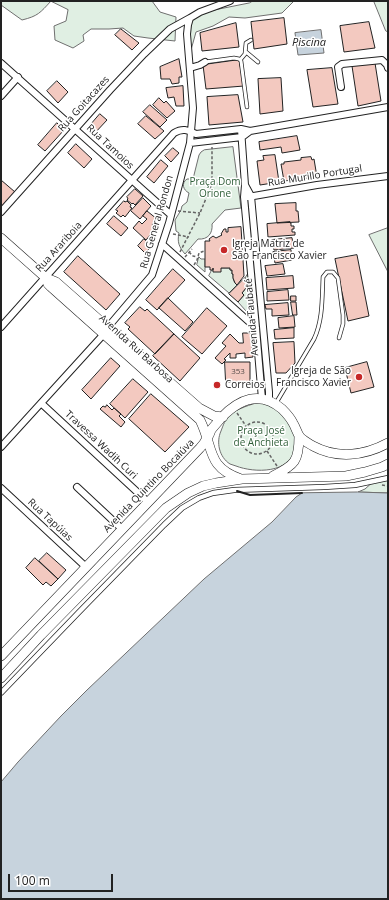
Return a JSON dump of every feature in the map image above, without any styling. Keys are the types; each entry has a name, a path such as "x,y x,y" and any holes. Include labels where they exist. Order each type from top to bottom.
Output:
{"main road":[{"name":"Avenida Rui Barbosa","path":"1,238 46,278 56,282 105,331 200,420 215,461 225,471 242,479"},
{"name":"Avenida Rui Barbosa","path":"105,331 199,408 206,413 223,417"},
{"name":"Avenida Quintino Bocaiúva","path":"1,656 200,448 212,428 233,407 240,402 250,399 268,401"},
{"path":"268,401 283,410 293,423 299,436 299,447 296,459 282,472 270,478"},
{"path":"299,436 319,449 338,455 363,453 388,444"},
{"path":"1,678 41,635 166,508 188,493 203,486 242,479 346,476 382,467 388,464"}],"street":[{"name":"Rua Goitacazes","path":"1,212 75,128 160,38 170,29 200,12 230,1"},
{"name":"Rua General Rondon","path":"1,447 105,331 152,275 166,232 190,143 193,108 187,34 190,18"},
{"path":"341,86 338,67 342,64 382,60 388,68"},
{"name":"Rua Tamoios","path":"1,62 132,181 171,212"},
{"path":"190,66 200,65 205,62"},
{"path":"1,96 18,77"},
{"path":"190,143 242,137 250,131 388,107"},
{"name":"Rua Arariboia","path":"1,327 174,133 180,130 196,134 241,129 250,131"},
{"name":"Avenida Taubaté","path":"241,129 242,184 256,328 268,401"},
{"name":"Rua Murillo Portugal","path":"244,197 317,185 388,176"},
{"name":"Avenida Taubaté","path":"242,184 251,196 269,392 268,401"},
{"path":"162,244 256,328"},
{"name":"Travessa Wadih Curi","path":"41,403 148,502"},
{"path":"1,693 164,525 182,508 199,498 213,493 234,490 355,485 388,478"},
{"path":"77,487 122,530"},
{"name":"Rua Tapúias","path":"1,488 86,567"}],"lane":[{"path":"240,60 245,55 246,43 251,40"},
{"path":"246,52 258,62"},
{"path":"205,62 234,58 240,60"},
{"path":"240,60 242,64 247,107"},
{"path":"268,401 319,330 323,277 327,272 333,272 338,278 343,315 343,324 339,338"}],"path":[{"path":"179,259 212,184 212,140"},
{"path":"212,184 242,184"},
{"path":"171,212 200,213"},
{"path":"166,232 189,237"},
{"path":"179,259 192,249"},
{"path":"191,270 199,253 204,251"},
{"path":"189,252 193,256 197,257"},
{"path":"233,407 246,426"},
{"path":"256,422 269,428 273,437 271,447 262,454 257,455 251,454 247,451 241,441 241,436 246,426 256,422"},
{"path":"267,451 282,472"}],"green space":[{"path":"1,1 51,1 38,14 22,20 1,5"},
{"path":"51,1 152,1 160,12 176,17 175,41 134,36 123,28 91,29 83,35 84,41 73,48 55,40 54,26 66,21 68,10"},
{"path":"253,1 294,1 282,13 245,18 229,17 213,26 196,32 191,50 186,49 190,23 199,13"},
{"path":"374,1 388,1 388,32 386,31"},
{"name":"Praça Dom Orione","path":"233,147 241,208 225,210 212,224 211,233 205,238 198,239 185,254 179,244 179,233 176,231 175,220 182,206 187,202 189,193 184,188 183,184 187,179 193,179 201,152 204,150"},
{"path":"388,228 388,272 369,235"},
{"path":"199,257 201,259 205,259 205,272 197,265"},
{"path":"213,268 230,268 230,270 232,270 234,280 237,285 229,293 209,276"},
{"path":"253,272 255,275 258,300 257,304 252,310 246,311 238,302 244,295 242,293 250,284 245,278 248,273"},
{"name":"Praça José de Anchieta","path":"260,402 283,412 286,416 296,437 292,457 287,463 271,469 252,470 230,464 223,457 219,444 224,423 228,417 236,411"},
{"path":"388,478 388,493 358,492 365,489 374,481"}],"water":[{"name":"Piscina","path":"321,30 324,53 298,55 295,33"},
{"path":"302,493 388,493 388,899 1,899 1,782 18,762 87,690 204,579 272,522 296,497"}],"building":[{"path":"284,18 287,44 254,49 251,22"},
{"path":"369,22 375,48 344,52 340,26"},
{"path":"236,23 239,47 202,51 200,33"},
{"path":"121,29 139,43 132,50 115,35"},
{"path":"179,59 182,77 179,77 179,83 172,84 170,79 161,79 160,67"},
{"path":"239,60 244,86 206,89 203,65"},
{"path":"375,63 381,101 358,106 352,66"},
{"path":"332,68 338,104 313,107 307,70"},
{"path":"281,78 283,111 260,114 258,79"},
{"path":"57,81 68,92 58,103 47,91"},
{"path":"183,86 184,106 176,106 174,97 168,98 166,88"},
{"path":"238,95 243,122 209,125 207,97"},
{"path":"159,98 164,103 166,101 175,111 167,118 153,105"},
{"path":"150,105 167,120 160,127 143,112"},
{"path":"100,114 107,120 94,134 88,128"},
{"path":"146,116 164,131 155,139 138,124"},
{"path":"57,123 64,130 45,151 38,145"},
{"path":"297,136 300,150 282,153 281,147 260,150 259,142"},
{"path":"76,144 92,159 84,168 68,153"},
{"path":"173,148 179,153 171,162 165,156"},
{"path":"275,155 279,182 260,185 257,161 264,160 263,156"},
{"path":"311,157 312,160 314,159 317,177 284,181 281,164 284,164 284,162 301,160 301,158"},
{"path":"161,160 168,166 154,183 147,177"},
{"path":"1,180 15,192 1,208"},
{"path":"135,189 143,196 135,205 127,200 127,197"},
{"path":"143,198 151,206 140,219 131,211"},
{"path":"124,201 127,201 132,208 125,217 123,215 121,217 116,213 118,211 116,210"},
{"path":"296,203 296,211 298,211 299,222 277,223 275,204"},
{"path":"147,211 157,219 152,225 156,228 146,240 133,228 139,221 142,224 147,219 143,216"},
{"path":"114,216 128,228 121,236 107,224"},
{"path":"290,222 291,226 294,226 292,232 295,232 295,235 268,237 267,224"},
{"name":"Igreja Matriz de São Francisco Xavier","path":"241,227 244,276 237,285 230,268 221,268 221,272 213,272 213,270 210,270 210,267 205,267 205,241 210,241 209,239 213,236 216,238 222,235 221,234 224,229 228,232 228,228"},
{"path":"292,238 294,248 274,250 272,240"},
{"path":"144,239 152,246 145,253 138,246"},
{"path":"291,250 292,260 275,263 273,252"},
{"path":"357,255 369,316 348,321 335,259"},
{"path":"78,256 120,294 106,310 64,272"},
{"path":"283,264 285,274 267,276 265,266"},
{"path":"173,269 185,280 157,310 146,300"},
{"path":"293,276 294,288 267,290 266,278"},
{"path":"245,278 250,283 242,293 244,295 238,302 229,294"},
{"path":"288,290 289,300 267,301 267,292"},
{"path":"291,296 296,296 296,301 291,301"},
{"path":"168,298 193,322 185,331 159,308"},
{"path":"291,302 296,302 297,315 293,315"},
{"path":"288,303 289,315 272,316 272,309 266,309 265,305"},
{"path":"140,307 145,311 147,309 174,334 155,354 128,329 130,327 125,323"},
{"path":"207,308 227,326 202,354 182,337"},
{"path":"294,316 295,327 279,328 278,318"},
{"path":"294,328 294,338 275,339 274,330"},
{"path":"243,333 251,333 253,357 245,358 245,353 236,354 236,358 230,358 230,353 224,359 226,360 222,364 215,358 226,346 222,343 230,334 239,343 243,343"},
{"path":"174,334 200,358 180,381 153,356"},
{"path":"294,342 295,363 286,373 276,373 273,343"},
{"path":"111,358 120,366 91,399 82,390"},
{"path":"225,362 250,362 250,383 226,382"},
{"name":"Igreja de São Francisco Xavier","path":"367,362 374,387 351,393 345,368"},
{"path":"133,379 148,392 125,418 110,404"},
{"path":"151,394 189,427 165,452 129,419"},
{"path":"107,405 112,410 114,408 121,414 119,416 125,422 121,427 100,409"},
{"path":"47,553 66,570 58,579 39,561"},
{"path":"35,558 58,579 51,586 46,582 43,585 26,568"}],"wall":[{"path":"237,491 250,495 302,493"}],"place":[{"name":"Igreja Matriz de São Francisco Xavier","path":"224,250"},
{"name":"Igreja de São Francisco Xavier","path":"359,377"},
{"name":"Correios","path":"217,385"}]}
